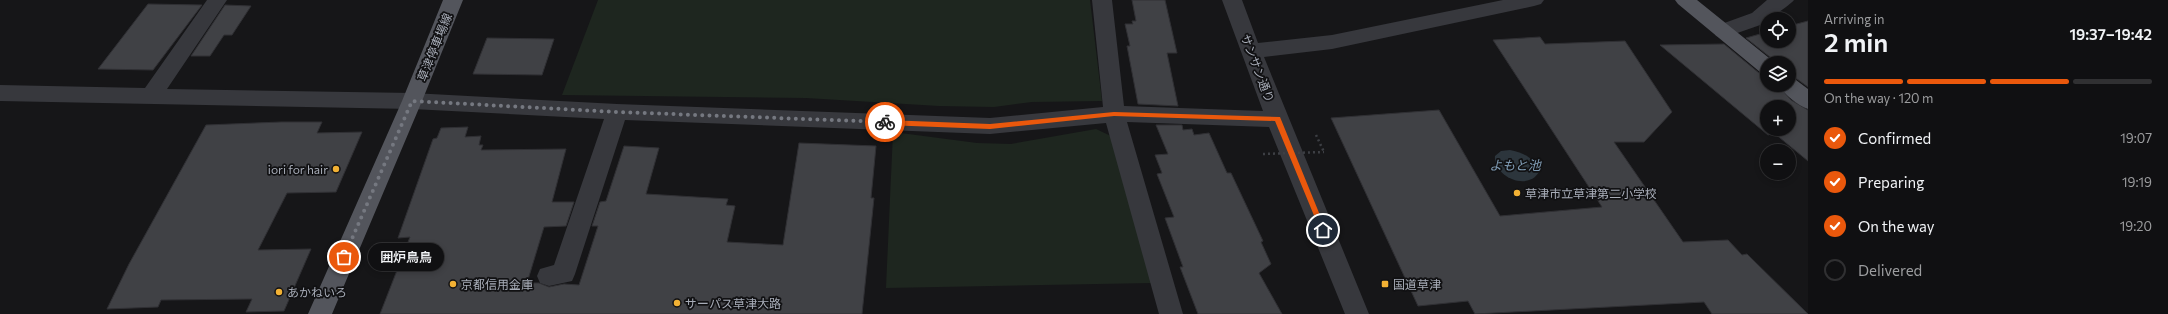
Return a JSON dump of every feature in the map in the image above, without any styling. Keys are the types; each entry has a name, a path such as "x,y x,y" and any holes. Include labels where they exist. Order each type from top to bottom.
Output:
{"main road":[{"name":"草津停車場線","path":"320,314 412,101 453,0"},
{"path":"1685,0 1760,61"},
{"path":"1796,91 1808,100"}],"street":[{"path":"151,96 217,0"},
{"path":"1102,0 1114,114 1170,314"},
{"name":"サンサン通り","path":"1232,0 1277,119 1357,314"},
{"path":"1252,50 1332,42 1534,0"},
{"path":"1723,31 1759,18 1776,3 1784,0"},
{"path":"0,93 412,101 617,112 990,126 1114,114 1277,119"},
{"path":"549,276 563,274 617,112"}],"path":[{"path":"1264,154 1324,152"}],"shaded area":[{"path":"598,0 1090,0 1102,101 1032,102 994,107 939,106 806,98 562,95"},
{"path":"1096,129 1113,137 1152,283 886,288 893,132 977,143 1011,144"}],"water":[{"name":"よもと池","path":"1510,150 1528,157 1535,163 1539,172 1534,178 1527,181 1519,181 1512,179 1499,170 1495,156 1501,151"}],"building":[{"path":"1132,0 1165,0 1177,53 1167,53 1178,106 1138,104 1127,46 1130,46 1125,24 1133,24 1132,21 1136,21"},
{"path":"148,4 202,5 153,70 98,69"},
{"path":"225,5 251,6 232,35 224,35 210,56 191,56"},
{"path":"1808,21 1808,87 1796,79 1796,56 1769,56 1746,38 1760,34 1760,48 1796,48 1796,24"},
{"name":"草津市立草津第二小学校","path":"1540,37 1545,44 1625,41 1672,112 1644,142 1614,142 1683,242 1728,240 1742,255 1747,254 1808,314 1712,314 1704,302 1475,314 1468,301 1418,306 1331,118 1439,110 1500,216 1602,207 1493,40"},
{"path":"487,38 554,39 542,75 473,74"},
{"path":"1724,44 1760,73 1760,92 1784,92 1791,100 1760,100 1760,128 1660,45"},
{"path":"1796,103 1808,110 1808,161 1796,151 1796,144 1787,144 1778,136 1796,136"},
{"path":"322,122 317,133 362,132 336,192 287,193 258,250 311,249 284,311 246,312 252,299 161,300 158,307 107,309 129,264 206,125"},
{"path":"1156,125 1182,125 1183,130 1192,129 1194,135 1209,133 1227,173 1231,173 1263,241 1261,242 1271,264 1259,273 1282,314 1198,314 1180,267 1183,267 1165,218 1174,217 1157,174 1162,173 1155,155 1168,154"},
{"path":"468,127 465,137 481,136 479,145 483,145 481,150 566,149 552,202 574,202 566,226 544,227 527,283 539,283 549,287 564,284 579,285 598,226 592,226 600,202 606,201 624,146 659,148 646,194 728,199 726,205 735,206 727,242 783,245 799,143 876,146 871,198 874,198 862,314 380,314 410,237 398,238 433,139 437,138 441,128"}],"way so far":[{"path":"344,257 412,101 617,112 885,122"}],"place":[{"name":"iori for hair","path":"336,169"},
{"name":"草津市立草津第二小学校","path":"1517,193"},
{"name":"囲炉鳥鳥","path":"344,257"},
{"name":"京都信用金庫","path":"453,284"},
{"name":"国道草津","path":"1385,284"},
{"name":"あかねいろ","path":"279,292"},
{"name":"サーパス草津大路","path":"677,303"}],"route":[{"path":"885,122 990,126 1114,114 1277,119 1323,230"}]}
